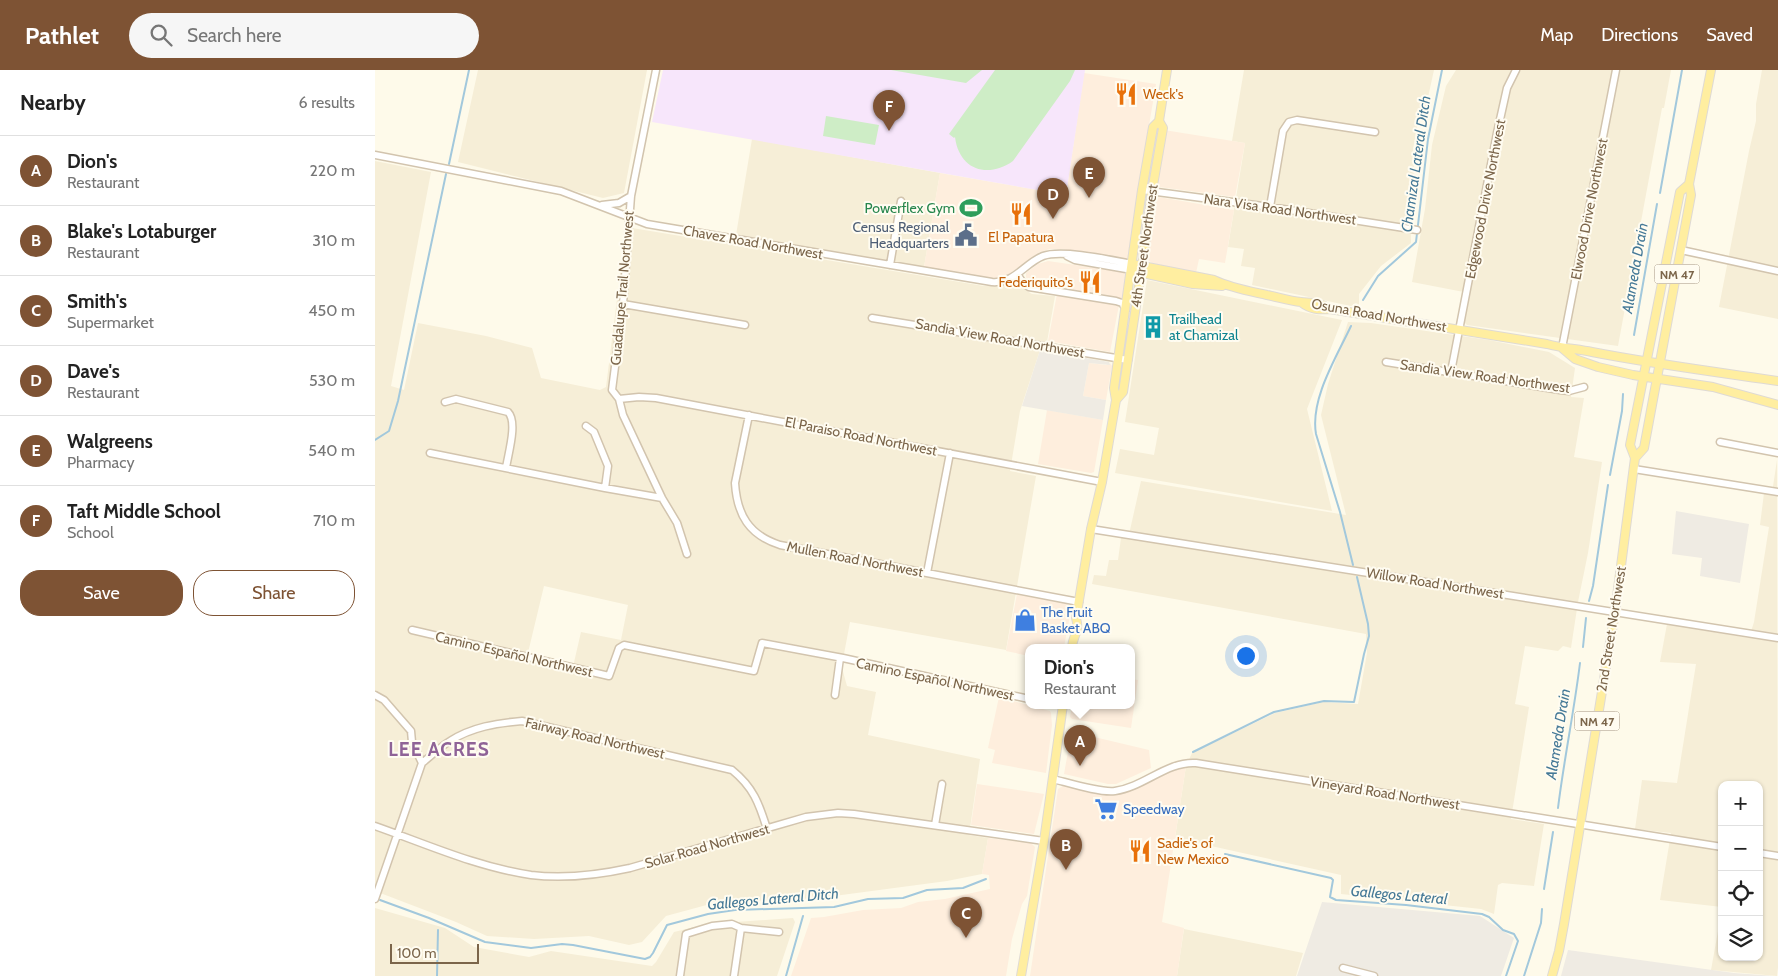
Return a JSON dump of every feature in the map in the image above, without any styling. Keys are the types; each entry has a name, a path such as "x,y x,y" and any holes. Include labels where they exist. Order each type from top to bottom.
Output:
{"main road":[{"name":"4th Street Northwest","path":"1072,644 1073,624 1077,618 1091,529 1102,482 1116,400 1114,388 1126,309 1137,269 1163,128 1159,121 1167,70"},
{"name":"2nd Street Northwest","path":"1635,458 1644,448 1691,195 1689,184 1711,70"},
{"name":"4th Street Northwest","path":"1116,400 1123,392 1131,339 1142,190 1153,126 1159,121"},
{"name":"2nd Street Northwest","path":"1552,976 1564,924 1615,612 1635,458 1630,445 1679,192 1689,184"},
{"name":"Osuna Road Northwest","path":"1137,269 1193,284 1227,286 1301,302 1309,308 1321,310 1330,308 1562,348 1579,349 1645,362 1778,381"},
{"name":"Osuna Road Northwest","path":"1562,348 1575,359 1607,369 1713,387 1778,405"},
{"path":"1021,976 1044,841 1062,709"}],"street":[{"name":"Guadalupe Trail Northwest","path":"656,70 631,196 623,304 612,390 619,399 623,415 662,498 677,523 687,554"},
{"name":"Edgewood Drive Northwest","path":"1451,372 1497,133 1507,88 1516,70"},
{"name":"Elwood Drive Northwest","path":"1562,348 1616,70"},
{"path":"1270,207 1283,130 1289,122 1297,120 1375,132"},
{"name":"Chavez Road Northwest","path":"375,154 561,191 647,224 996,282 1004,282 1017,274"},
{"name":"Nara Visa Road Northwest","path":"1142,190 1270,207 1417,230"},
{"path":"599,206 619,203 631,196"},
{"path":"890,265 901,201"},
{"path":"1681,250 1778,269"},
{"name":"Osuna Road Northwest","path":"1017,274 1044,256 1076,254 1137,269"},
{"path":"1017,274 1023,283 1033,288 1109,300 1122,303 1126,309"},
{"path":"623,304 745,325"},
{"name":"Sandia View Road Northwest","path":"872,318 1128,360"},
{"name":"Sandia View Road Northwest","path":"1386,362 1560,390 1569,391 1584,388"},
{"name":"El Paraiso Road Northwest","path":"619,399 656,398 1102,482"},
{"path":"445,402 456,399 508,412 512,416 513,425 506,468"},
{"name":"Mullen Road Northwest","path":"749,415 735,483 736,493 742,514 749,525 767,541 1079,602"},
{"path":"586,426 595,432 608,466 605,488"},
{"path":"1721,442 1778,453"},
{"path":"430,453 662,498"},
{"path":"927,573 950,453"},
{"path":"1634,469 1778,492"},
{"name":"Willow Road Northwest","path":"1091,529 1778,638"},
{"name":"Camino Español Northwest","path":"412,630 609,676 619,648 624,645 754,671 762,643 840,658 1025,699"},
{"name":"Camino Español Northwest","path":"835,696 840,658"},
{"path":"375,695 384,700 411,731 412,742 422,762 375,899"},
{"name":"Fairway Road Northwest","path":"422,762 451,741 475,730 494,724 522,721 731,770 745,780 761,807 767,829"},
{"name":"Vineyard Road Northwest","path":"1053,779 1114,791 1124,789 1179,764 1196,763 1718,846"},
{"path":"935,825 942,784"},
{"name":"Solar Road Northwest","path":"375,826 490,866 533,875 579,876 606,874 806,817 838,813 1044,841"},
{"path":"1763,854 1778,856"},
{"path":"680,976 686,934 712,926 732,924 741,928 779,932"},
{"path":"734,976 741,928"},
{"path":"1343,968 1375,976"}],"shaded area":[{"path":"478,70 647,70 624,193 603,198 458,162"},
{"path":"663,70 1085,70 1066,195 652,122"},
{"path":"1244,70 1434,70 1425,111 1420,111 1413,149 1414,170 1410,207 1411,243 1381,266 1359,294 1359,305 1356,303 1351,306 1252,285 1255,268 1241,266 1244,249 1228,247 1245,143 1232,141"},
{"path":"1456,70 1671,70 1664,108 1662,108 1618,346 1467,325 1464,322 1469,293 1412,282 1425,209 1432,145 1446,86"},
{"path":"1762,70 1778,70 1778,319 1719,307 1756,121 1756,104"},
{"path":"1084,73 1156,84 1136,203 1130,254 1127,259 1076,253 1063,249 1050,249 1040,252 1006,276 995,279 924,267 940,173 1066,195"},
{"path":"1164,130 1245,143 1235,197 1159,187 1156,183"},
{"path":"752,139 940,173 924,267 736,235"},
{"path":"375,161 431,172 391,386 404,390 418,323 486,336 532,348 541,378 600,390 606,387 626,227 984,286 1015,284 1032,294 1055,296 1047,342 1040,350 1020,411 1010,471 1036,476 1006,650 850,622 844,654 759,638 769,648 840,661 847,686 876,692 868,735 980,759 969,835 988,838 982,874 947,881 819,898 714,903 666,916 642,942 629,945 589,936 534,939 487,936 375,891","holes":["544,586 628,605 621,640 581,632 572,671 526,661"]},
{"path":"1159,197 1234,210 1225,263 1199,259 1196,273 1152,263 1148,260 1146,257 1154,201"},
{"path":"1048,261 1124,272 1127,277 1124,301 1106,295 1029,284 1026,273 1038,264"},
{"path":"1147,280 1342,320 1307,409 1332,511 1115,473 1120,449 1154,455 1159,428 1125,422"},
{"path":"1057,294 1119,305 1110,352 1048,341"},
{"path":"1348,322 1371,323 1489,340 1549,352 1575,368 1571,397 1584,398 1574,457 1602,462 1571,648 1563,646 1558,651 1525,646 1515,704 1529,707 1511,819 1544,824 1534,886 1502,883 1498,885 1494,914 1481,909 1341,894 1341,875 1175,838 1186,766 1192,753 1275,713 1323,702 1358,704 1367,653 1366,634 1092,584 1094,575 1106,576 1109,560 1118,560 1121,538 1128,538 1141,481 1346,515 1321,415 1328,384"},
{"path":"1040,350 1109,362 1110,365 1089,363 1083,396 1106,400 1103,420 1022,406"},
{"path":"1109,362 1112,366 1106,400 1083,396 1089,363 1106,365 1110,364"},
{"path":"1047,410 1103,420 1094,472 1038,464"},
{"path":"1777,460 1777,976 1711,970 1718,931 1718,961 1763,961 1763,781 1718,781 1718,907 1660,900 1671,833 1635,829 1642,780 1677,783 1696,664 1660,662 1667,624 1749,638 1754,622 1769,527 1760,525 1764,493 1772,493"},
{"path":"1676,511 1749,524 1740,583 1700,576 1702,558 1672,554"},
{"path":"1017,594 1066,603 1070,606 1071,610 1065,644 1025,644 1025,655 1006,651"},
{"path":"1135,680 1138,680 1135,701"},
{"path":"999,697 1025,704 1025,709 1050,711 1052,725 1046,773 992,763 995,750 988,748"},
{"path":"1071,709 1134,709 1131,728 1072,719 1070,717"},
{"path":"1069,731 1149,750 1151,768 1116,784 1108,784 1064,774 1071,735"},
{"path":"1185,766 1162,922 1184,928 1177,976 1030,976 1058,789 1064,785 1113,795 1120,794"},
{"path":"977,784 1044,794 1034,834 971,825"},
{"path":"988,838 1031,843 1035,847 1027,896 1022,904 1012,939 1006,976 791,976 811,918 863,910 901,908 918,902 945,899 990,889 989,875 982,874"},
{"path":"1322,902 1480,916 1514,938 1501,976 1297,976"},
{"path":"375,908 445,928 474,947 529,957 551,951 652,966 674,932 707,924 793,918 795,922 777,976 375,976"},
{"path":"1184,929 1303,953 1296,976 1177,976"},
{"path":"1568,950 1734,973 1775,976 1561,976"}],"green space":[{"path":"891,70 982,70 966,83"},
{"path":"995,70 1075,70 1070,81 1013,161 994,169 985,170 976,168 962,157 955,137 949,134"},
{"path":"826,116 879,125 875,145 823,136"}],"waterway":[{"path":"449,164 469,70"},
{"name":"Chamizal Lateral Ditch","path":"1363,300 1378,276 1416,242 1428,139 1442,70"},
{"name":"Alameda Drain","path":"1660,193 1682,70"},
{"path":"375,440 389,431 398,401 446,174"},
{"name":"Alameda Drain","path":"1634,335 1657,204"},
{"path":"1351,326 1320,393 1315,421 1316,434 1340,512 1353,565"},
{"name":"Alameda Drain","path":"1610,475 1622,411 1623,394"},
{"name":"Alameda Drain","path":"1589,601 1593,586 1608,485"},
{"path":"1193,752 1274,712 1324,701 1354,702 1369,636 1357,577"},
{"name":"Alameda Drain","path":"1583,647 1586,618"},
{"name":"Alameda Drain","path":"1558,808 1580,663"},
{"name":"Alameda Drain","path":"1544,889 1553,832"},
{"name":"Gallegos Lateral","path":"1225,854 1331,878 1333,880 1330,897 1336,900 1406,905 1482,914 1489,917 1503,930 1514,934 1518,941 1506,976"},
{"name":"Gallegos Lateral Ditch","path":"380,900 485,942 531,948 562,944 573,945 645,959 653,953 667,925 708,914 735,910 834,907 868,899 903,898 927,890 963,888 986,879"},
{"name":"Alameda Drain","path":"1524,976 1541,923 1542,909"},
{"path":"786,976 803,916"},
{"path":"437,976 438,930"}],"place":[{"name":"Weck's","path":"1126,94"},
{"name":"Taft Middle School","path":"889,131"},
{"name":"Walgreens","path":"1089,198"},
{"name":"Powerflex Gym","path":"971,208"},
{"name":"El Papatura","path":"1021,214"},
{"name":"Dave's","path":"1053,219"},
{"name":"Census Regional Headquarters","path":"966,235"},
{"name":"Federiquito's","path":"1090,282"},
{"name":"Trailhead at Chamizal","path":"1153,327"},
{"name":"The Fruit Basket ABQ","path":"1025,620"},
{"name":"Dion's","path":"1080,766"},
{"name":"Speedway","path":"1106,809"},
{"name":"Sadie's of New Mexico","path":"1140,851"},
{"name":"Blake's Lotaburger","path":"1066,870"},
{"name":"Smith's","path":"966,938"}],"district":[{"name":"LEE ACRES","path":"439,749"}]}
